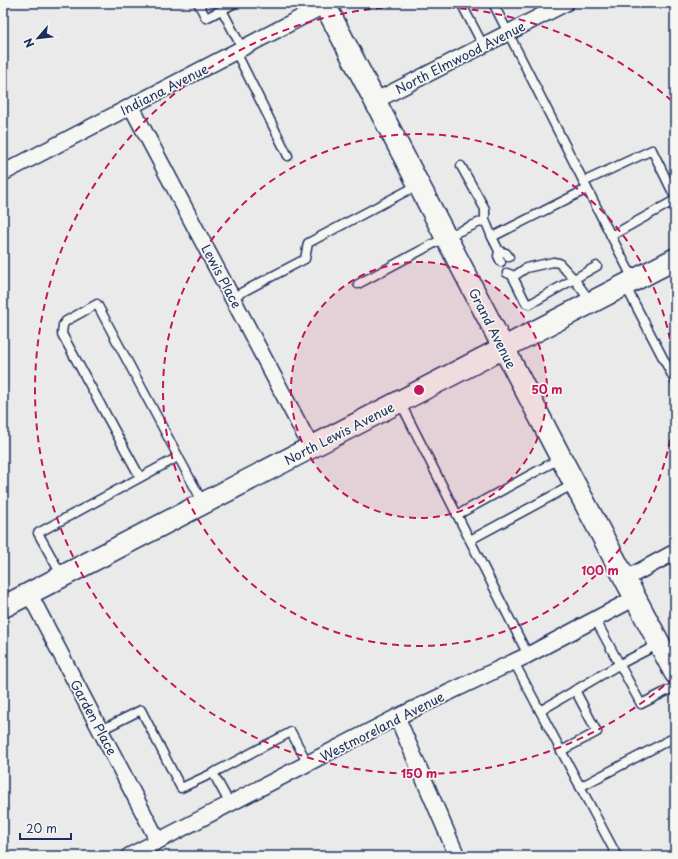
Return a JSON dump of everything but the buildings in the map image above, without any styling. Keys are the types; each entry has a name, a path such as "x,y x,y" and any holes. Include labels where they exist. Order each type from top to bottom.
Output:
{"main road":[{"name":"Grand Avenue","path":"324,4 674,674"},
{"name":"North Lewis Avenue","path":"3,607 675,259"}],"street":[{"name":"North Elmwood Avenue","path":"375,101 566,3"},
{"name":"Indiana Avenue","path":"3,173 324,4"},
{"name":"Lewis Place","path":"131,106 312,447"},
{"path":"625,579 675,552"},
{"name":"Garden Place","path":"29,593 158,841"},
{"name":"Westmoreland Avenue","path":"129,856 397,717 528,655 635,598"},
{"path":"397,717 457,856"}],"lane":[{"path":"198,3 206,18 235,3"},
{"path":"461,3 483,45"},
{"path":"493,3 611,236 629,282 675,381"},
{"path":"222,10 288,156"},
{"path":"492,237 585,185 652,150 675,199 611,236"},
{"path":"461,166 485,209 486,220 499,251 498,256 501,262"},
{"path":"233,297 305,259 308,243 419,185"},
{"path":"358,284 446,237 486,220"},
{"path":"499,251 506,252 509,257"},
{"path":"591,302 574,279 559,263 553,262 511,273 526,302 530,304 574,279 597,266"},
{"path":"140,477 62,334 63,326 66,321 97,304 203,503"},
{"path":"400,401 528,655"},
{"path":"62,576 38,533 178,457"},
{"path":"457,515 560,458"},
{"path":"470,540 574,484"},
{"path":"596,619 641,704 674,674"},
{"path":"540,711 620,664 659,644"},
{"path":"514,662 617,856"},
{"path":"561,750 597,732 575,690"},
{"path":"101,730 140,710 181,788 291,732 308,764"},
{"path":"580,787 675,737"},
{"path":"212,773 230,804"}]}
